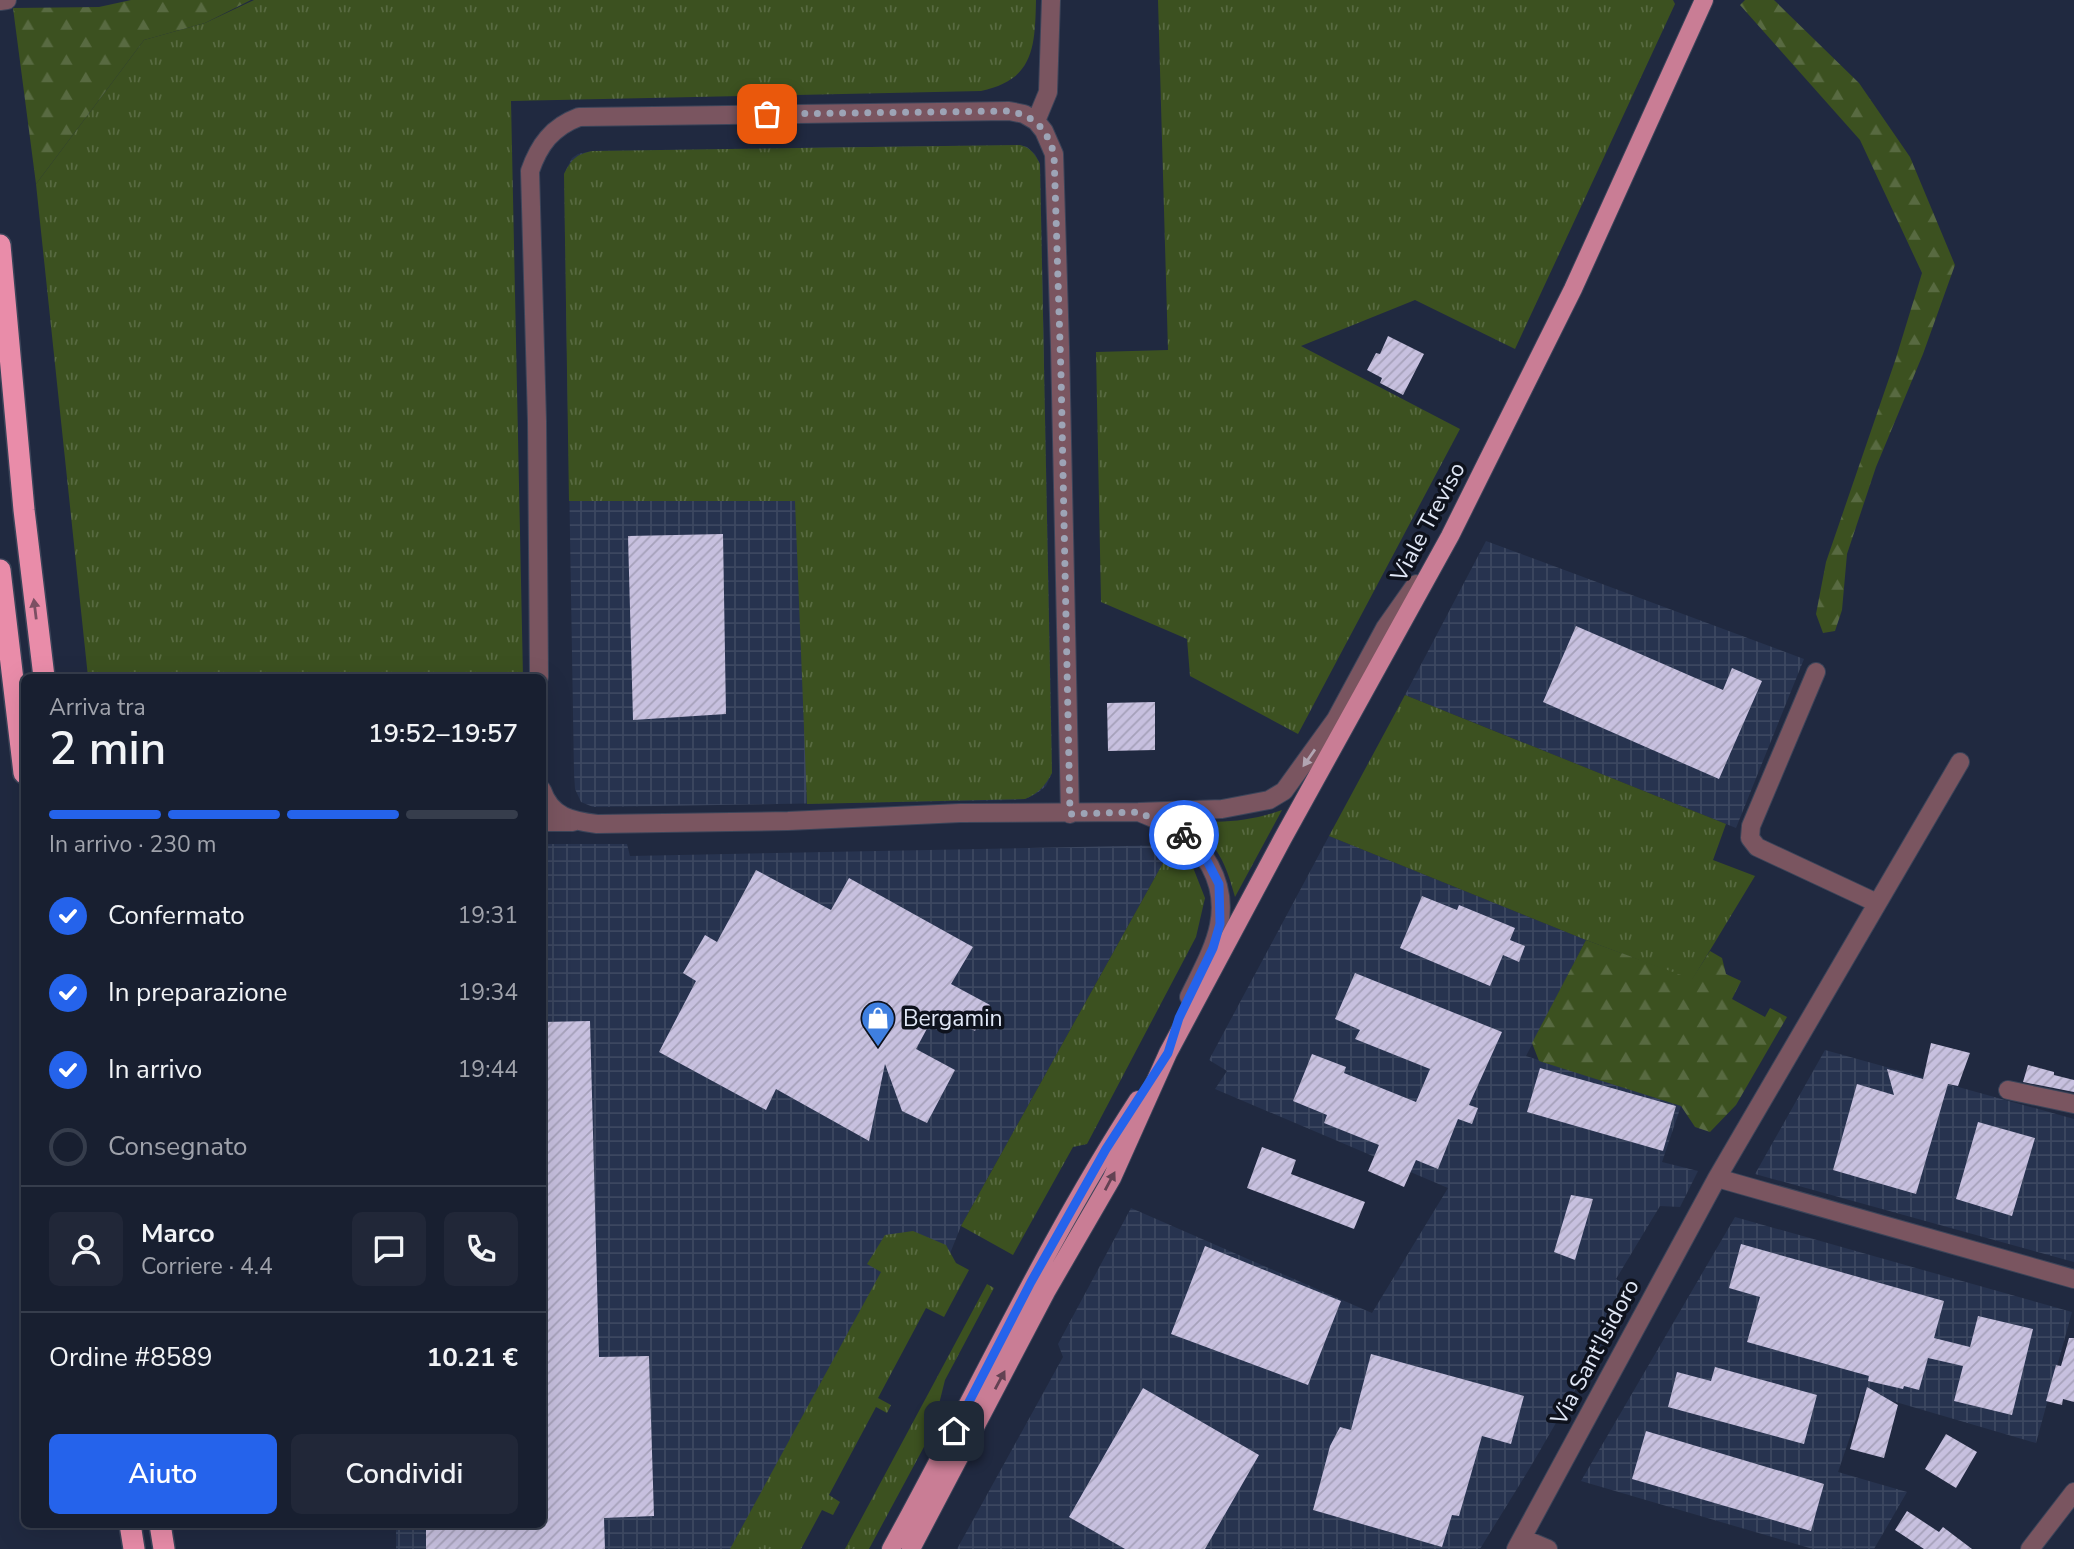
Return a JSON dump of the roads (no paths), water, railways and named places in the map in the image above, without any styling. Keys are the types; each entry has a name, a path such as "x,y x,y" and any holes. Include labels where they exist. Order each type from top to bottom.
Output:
{"highway":[{"path":"0,244 24,510 44,674"},
{"path":"0,570 21,748"},
{"path":"131,1528 134,1549"},
{"path":"161,1528 164,1549"}],"main road":[{"name":"Viale Treviso","path":"1168,1053 1450,536 1573,289 1704,0"},
{"path":"891,1549 1031,1282 1106,1149 1168,1053"},
{"path":"914,1546 1046,1292 1112,1178 1168,1053"}],"street":[{"path":"0,1 7,0"},
{"path":"1036,121 1048,92 1051,0"},
{"path":"539,674 537,421 530,172 540,145 564,122 579,117 1009,111 1024,114 1036,121 1044,131 1054,154 1070,814"},
{"path":"546,822 597,824 788,821 961,813 1139,812 1222,809 1269,800 1284,790 1336,719 1385,628 1450,536"},
{"path":"1816,672 1751,826 1750,838 1757,847 1877,903"},
{"name":"Via Sant'Isidoro","path":"1519,1544 1717,1178 1960,762"},
{"path":"546,801 573,822"},
{"path":"1139,812 1179,831 1195,844 1219,884 1222,909 1217,936 1179,1018 1168,1053"},
{"path":"2008,1090 2074,1104"},
{"path":"1717,1178 2074,1279"},
{"path":"900,1549 937,1480 941,1455"},
{"path":"2030,1549 2074,1492"},
{"path":"1519,1544 1548,1549"}],"place":[{"name":"Bergamin","path":"878,1048"}]}
